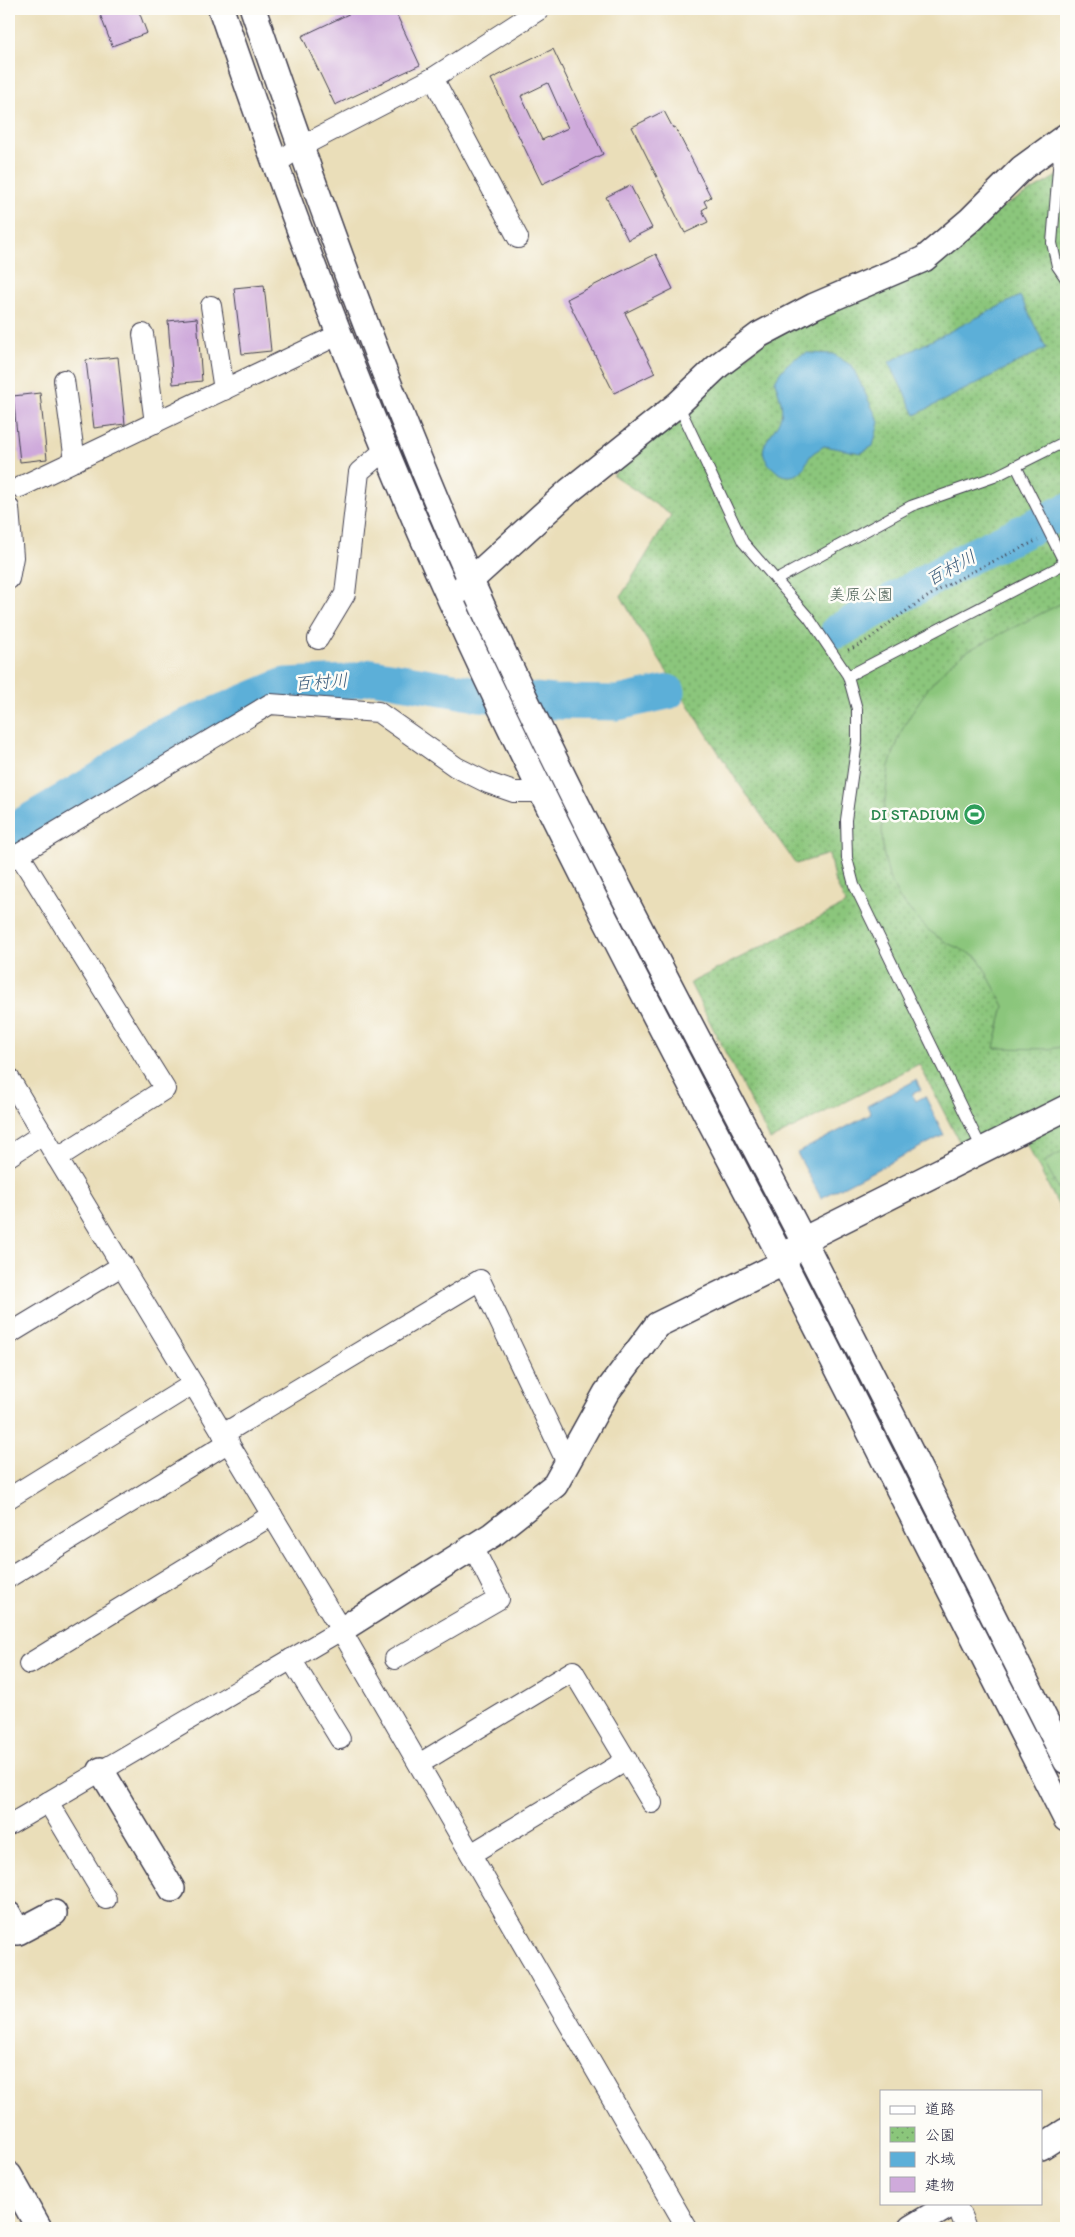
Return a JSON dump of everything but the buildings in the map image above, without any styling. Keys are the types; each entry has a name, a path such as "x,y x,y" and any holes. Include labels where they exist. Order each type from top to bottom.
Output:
{"street":[{"path":"221,9 274,165 386,449 450,599 543,792 688,1084 783,1263 1066,1819"},
{"path":"254,9 300,147 400,412 471,580 537,722 704,1054 803,1240 1066,1760"},
{"path":"274,165 300,147 433,78 540,9"},
{"path":"433,78 518,238"},
{"path":"450,599 569,490 678,404 719,365 759,335 814,306 924,259 970,220 1022,168 1063,138"},
{"path":"211,306 224,390"},
{"path":"144,334 154,423"},
{"path":"20,487 340,334"},
{"path":"64,380 75,461"},
{"path":"318,639 345,594 359,472 386,449"},
{"path":"9,508 13,557 9,579"},
{"path":"57,1158 165,1089 14,857 270,704 378,712 456,767 488,783 514,792 543,792"},
{"path":"9,1078 341,1630 687,2228"},
{"path":"9,1824 341,1630 473,1547 555,1485 606,1393 657,1325 783,1263 803,1240 984,1152 1066,1108"},
{"path":"9,1156 43,1134"},
{"path":"9,1334 123,1266"},
{"path":"9,1577 226,1438 480,1280 567,1463"},
{"path":"9,1498 193,1384"},
{"path":"29,1664 272,1515"},
{"path":"395,1659 499,1599 473,1547"},
{"path":"291,1659 340,1739"},
{"path":"419,1764 573,1671 652,1803"},
{"path":"471,1854 626,1760"},
{"path":"101,1770 172,1889"},
{"path":"48,1802 106,1900"},
{"path":"9,1915 18,1932 54,1913"},
{"path":"1042,2146 1066,2131"},
{"path":"9,2175 39,2228"},
{"path":"911,2228 953,2204"},
{"path":"955,2204 966,2228"}],"lane":[{"path":"1063,138 1052,243 1057,266 1066,280"},
{"path":"678,404 743,542 809,618 848,676 857,709 857,742 846,820 847,858 854,886 984,1152"},
{"path":"776,580 911,506 994,477 1066,441"},
{"path":"848,676 1066,564 1016,466"}],"path":[{"path":"835,655 860,646 875,637 902,614 952,584 1043,538"}],"green space":[{"name":"美原公園","path":"1066,171 1066,1220 1014,1120 963,1149 919,1064 770,1140 690,983 846,904 834,879 829,854 796,864 737,781 637,625 621,596 671,515 613,475 716,380 763,343"},
{"name":"DI STADIUM","path":"1066,601 1066,1046 1049,1049 994,1048 1004,1006 978,957 947,943 927,929 899,898 889,877 883,851 882,827 889,766 902,730 914,709 929,687 950,664 969,650"},
{"path":"1066,1150 1066,1203 1044,1162"}],"water":[{"path":"1020,296 1046,348 915,415 889,362"},
{"path":"807,353 833,354 852,366 879,422 873,446 861,453 824,446 811,455 801,472 792,476 786,476 774,469 767,462 764,455 765,443 777,426 781,414 781,404 775,381 788,364"},
{"path":"916,1080 921,1090 912,1094 916,1101 925,1096 944,1135 821,1198 797,1153 871,1114 867,1106"}],"waterway":[{"name":"百村川","path":"838,631 970,557 1066,511"},
{"name":"百村川","path":"9,833 102,778 153,740 285,685 348,682 372,676 471,693 553,702 618,703 668,692"}],"place":[{"name":"DI STADIUM","path":"975,814"}]}
